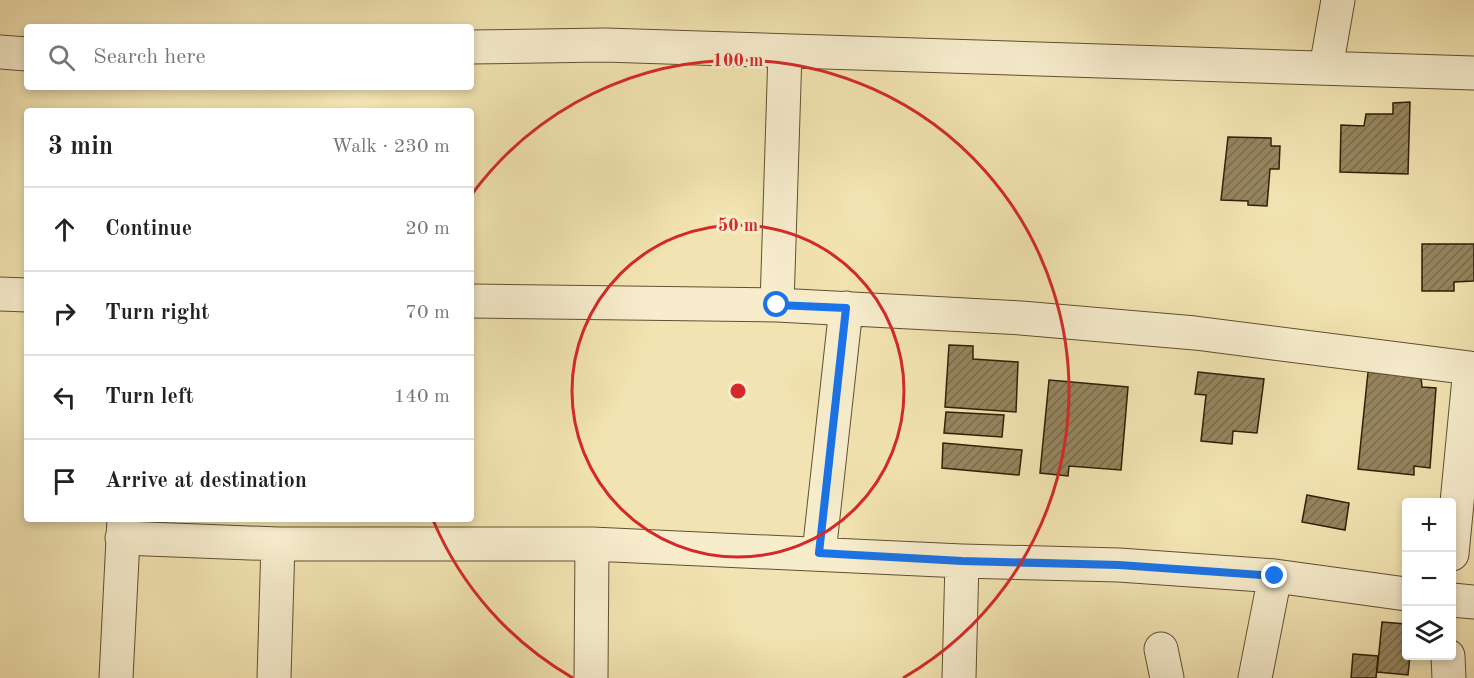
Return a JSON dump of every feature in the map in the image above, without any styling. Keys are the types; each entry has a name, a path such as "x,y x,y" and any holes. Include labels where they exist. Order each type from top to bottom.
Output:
{"street":[{"path":"1326,68 1338,0"},
{"path":"474,47 605,45 1474,73"},
{"path":"0,52 24,54"},
{"path":"777,305 785,52"},
{"path":"0,294 24,295"},
{"path":"474,301 777,305 1021,318 1195,333 1472,368 1452,552"},
{"path":"819,553 846,308"},
{"path":"116,678 123,528 278,544 592,544 962,561 1119,565 1275,576 1402,593"},
{"path":"274,678 278,544"},
{"path":"591,678 592,544"},
{"path":"959,678 962,561"},
{"path":"1255,678 1275,576"},
{"path":"1456,600 1474,602"},
{"path":"1448,660 1449,678"}],"building":[{"path":"1410,102 1408,174 1340,172 1341,125 1364,126 1366,114 1393,114 1393,103"},
{"path":"1228,137 1271,138 1271,146 1280,146 1279,169 1270,169 1267,206 1248,205 1248,201 1221,200"},
{"path":"1422,244 1474,244 1474,281 1454,282 1454,291 1422,291"},
{"path":"949,345 973,346 973,359 1018,362 1016,412 945,407"},
{"path":"1198,372 1264,379 1257,433 1233,431 1232,444 1201,441 1206,395 1195,394"},
{"path":"1368,372 1421,377 1422,387 1436,388 1430,468 1414,466 1414,475 1358,469"},
{"path":"1049,380 1128,387 1121,470 1069,466 1068,476 1040,473"},
{"path":"946,412 1004,415 1002,437 944,433"},
{"path":"943,443 1022,450 1019,475 942,468"},
{"path":"1307,495 1349,503 1345,530 1302,522"},
{"path":"1382,622 1402,624 1402,660 1410,660 1408,675 1377,672"},
{"path":"1353,654 1378,656 1376,678 1351,678"}],"route":[{"path":"777,305 846,308 819,553 962,561 1119,565 1275,576"}]}
